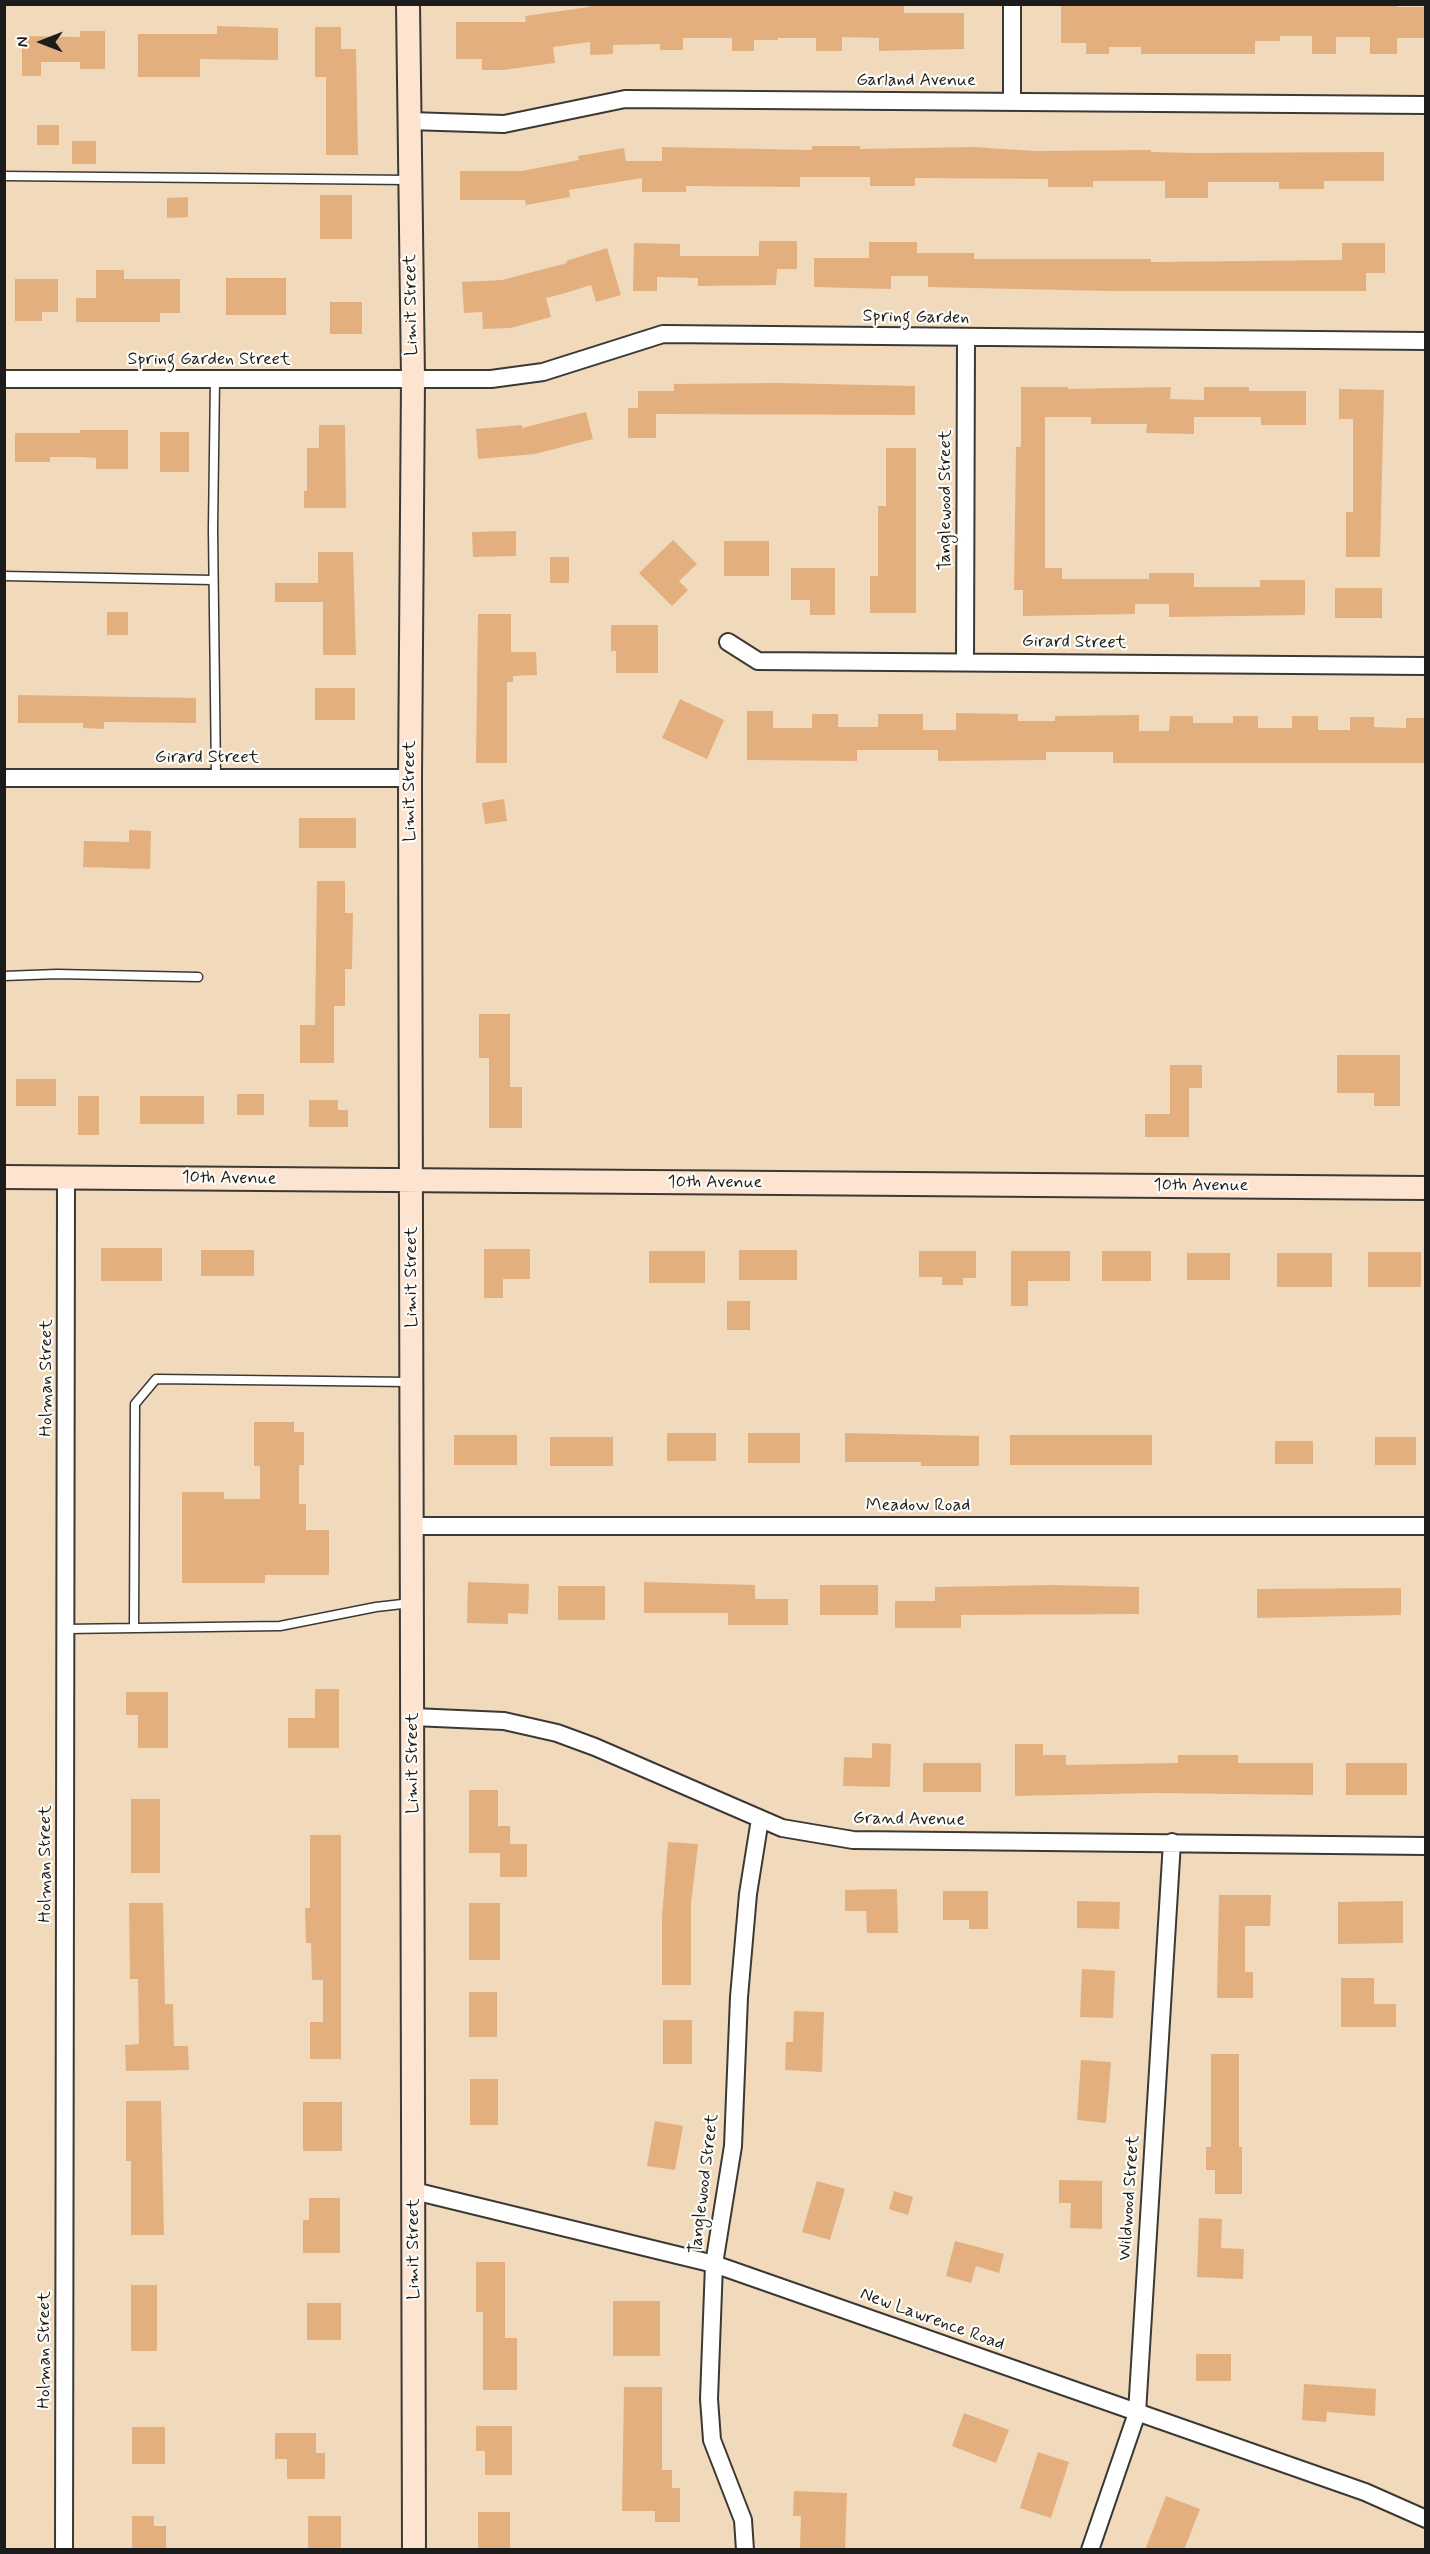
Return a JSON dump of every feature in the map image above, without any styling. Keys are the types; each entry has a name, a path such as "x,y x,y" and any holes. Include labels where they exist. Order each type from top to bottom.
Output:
{"street":[{"name":"Limit Street","path":"408,4 413,379 410,778 414,2550"},
{"path":"1012,4 1012,100"},
{"name":"Garland Avenue","path":"409,121 504,124 625,99 1012,100 1425,105"},
{"name":"Spring Garden","path":"413,379 491,379 543,372 663,334 1425,341"},
{"name":"Tanglewood Street","path":"965,662 966,338"},
{"name":"Spring Garden Street","path":"4,379 413,379"},
{"name":"Girard Street","path":"728,642 758,662 1425,666"},
{"name":"Girard Street","path":"4,778 410,778"},
{"name":"10th Avenue","path":"4,1177 412,1182 1425,1188"},
{"name":"Holman Street","path":"64,2550 66,1178"},
{"name":"Meadow Road","path":"411,1526 1425,1526"},
{"name":"Grand Avenue","path":"413,1717 504,1721 557,1733 605,1751 782,1828 853,1840 1425,1846"},
{"name":"Tanglewood Street","path":"745,2550 743,2520 712,2440 709,2399 714,2264 733,2146 739,1997 748,1894 760,1819"},
{"name":"Wildwood Street","path":"1090,2550 1137,2414 1172,1842"},
{"name":"New Lawrence Road","path":"414,2191 714,2264 1365,2492 1425,2519"}],"lane":[{"path":"4,176 410,180"},
{"path":"215,379 213,580 216,778"},
{"path":"4,576 213,580"},
{"path":"4,976 57,974 198,977"},
{"path":"134,1628 135,1404 156,1379 411,1382"},
{"path":"66,1629 280,1626 376,1607 412,1603"}],"building":[{"path":"589,4 904,6 904,13 964,13 964,49 879,51 879,38 842,37 842,51 816,51 816,38 778,38 778,40 754,40 754,51 732,51 732,38 683,38 683,50 660,50 660,44 613,45 613,54 590,55 590,42 553,47 555,63 503,70 482,70 482,59 456,59 456,22 526,22 525,16 589,7"},
{"path":"1397,4 1397,7 1425,7 1425,38 1397,38 1397,54 1370,54 1370,37 1336,37 1336,54 1312,54 1312,36 1280,36 1280,41 1255,41 1255,54 1141,54 1141,47 1109,47 1109,54 1086,54 1086,43 1061,43 1061,6"},
{"path":"217,26 278,28 278,60 200,59 200,77 138,77 138,34 217,34"},
{"path":"315,27 341,27 341,49 356,49 358,155 326,155 326,77 315,77"},
{"path":"80,31 105,31 105,69 80,69 80,62 41,62 41,76 22,76 22,36 80,37"},
{"path":"37,125 59,125 59,145 37,145"},
{"path":"72,141 96,141 96,164 72,164"},
{"path":"812,146 860,146 860,149 974,147 1034,151 1151,150 1151,152 1194,153 1384,152 1384,181 1324,181 1324,189 1279,189 1279,182 1208,182 1208,198 1165,198 1165,181 1093,181 1093,187 1048,187 1048,179 915,178 915,186 870,186 870,177 800,177 800,187 686,186 686,192 642,192 642,178 569,190 570,197 526,205 525,200 460,200 460,171 522,171 579,160 578,156 624,148 626,161 662,161 662,147 812,150"},
{"path":"320,195 352,195 352,239 320,239"},
{"path":"188,197 188,217 167,218 167,198"},
{"path":"759,241 797,241 797,269 777,269 776,285 698,286 698,278 657,277 657,291 633,291 634,243 680,244 680,256 759,256"},
{"path":"869,242 917,242 917,253 974,253 974,259 1151,259 1151,262 1342,260 1342,243 1385,243 1385,273 1366,273 1366,291 1110,291 928,287 928,276 891,276 891,289 814,287 814,258 869,258"},
{"path":"607,248 621,295 596,302 591,285 546,298 551,317 511,328 483,329 482,312 464,313 462,282 502,280 567,263 566,261"},
{"path":"96,270 124,270 124,279 180,279 180,313 160,313 160,322 76,322 76,298 96,298"},
{"path":"226,278 286,278 286,315 226,315"},
{"path":"15,279 58,279 58,312 42,312 42,321 15,321"},
{"path":"330,302 362,302 362,334 330,334"},
{"path":"778,383 915,386 915,415 656,414 656,438 628,438 628,408 638,408 638,391 674,391 674,384"},
{"path":"1021,387 1068,387 1068,389 1171,387 1170,399 1204,400 1204,387 1249,387 1249,391 1306,391 1306,425 1261,425 1261,417 1194,417 1194,434 1146,433 1147,424 1091,424 1091,417 1045,417 1045,568 1062,568 1062,579 1149,579 1149,573 1194,573 1194,587 1260,587 1260,580 1305,580 1305,615 1169,617 1169,604 1135,604 1135,614 1023,616 1023,590 1014,590 1016,447 1021,447"},
{"path":"1339,389 1384,390 1380,557 1346,557 1346,512 1353,512 1353,419 1339,419"},
{"path":"586,412 593,439 535,454 478,459 476,429 522,425 522,428"},
{"path":"319,425 345,425 346,508 304,508 304,491 307,491 307,448 319,448"},
{"path":"80,430 128,430 128,469 96,469 96,458 80,457 50,457 50,462 15,462 15,433 80,433"},
{"path":"160,432 189,432 189,472 160,472"},
{"path":"886,448 916,448 916,613 870,613 870,576 878,576 878,506 886,506"},
{"path":"516,531 516,556 473,557 472,532"},
{"path":"673,540 697,564 679,581 688,590 672,606 639,573"},
{"path":"724,541 769,541 769,576 724,576"},
{"path":"318,552 353,552 356,655 323,655 323,602 275,602 275,583 318,583"},
{"path":"550,557 569,557 569,583 550,583"},
{"path":"791,568 835,568 835,615 810,615 810,600 791,600"},
{"path":"1335,588 1382,588 1382,618 1335,618"},
{"path":"107,612 128,612 128,635 107,635"},
{"path":"478,614 511,614 511,652 536,652 537,675 513,676 513,682 507,682 507,763 476,763"},
{"path":"611,625 658,625 658,673 616,673 616,651 611,651"},
{"path":"315,688 355,688 355,720 315,720"},
{"path":"18,695 196,698 196,723 104,722 104,729 83,728 83,723 18,723"},
{"path":"680,699 724,720 707,759 662,738"},
{"path":"747,711 773,711 773,728 812,728 812,714 838,714 838,727 878,727 878,714 923,714 923,730 956,730 956,713 1018,714 1018,721 1055,721 1055,716 1139,715 1139,731 1169,731 1170,716 1193,716 1193,723 1233,723 1233,716 1258,716 1258,728 1292,728 1292,716 1318,716 1318,730 1350,730 1350,717 1374,717 1374,727 1406,728 1406,718 1425,718 1425,763 1113,763 1113,752 1046,752 1046,760 938,761 938,750 857,750 857,761 747,760"},
{"path":"504,799 507,821 485,824 482,803"},
{"path":"299,818 356,818 356,848 299,848"},
{"path":"129,830 151,831 150,869 83,867 84,841 129,842"},
{"path":"317,881 345,881 345,913 353,913 352,969 345,969 345,1006 334,1006 334,1063 300,1063 300,1025 315,1025"},
{"path":"479,1014 510,1014 510,1087 522,1087 522,1128 489,1128 489,1058 479,1058"},
{"path":"1337,1055 1400,1055 1400,1106 1374,1106 1374,1093 1337,1093"},
{"path":"1170,1065 1202,1065 1202,1088 1189,1088 1189,1137 1145,1137 1145,1114 1170,1114"},
{"path":"16,1079 56,1079 56,1106 16,1106"},
{"path":"237,1094 264,1094 264,1115 237,1115"},
{"path":"78,1096 99,1096 99,1135 78,1135"},
{"path":"140,1096 204,1096 204,1124 140,1124"},
{"path":"309,1100 338,1100 338,1110 348,1110 348,1127 309,1127"},
{"path":"101,1248 162,1248 162,1281 101,1281"},
{"path":"484,1249 530,1249 530,1279 503,1279 503,1298 484,1298"},
{"path":"201,1250 254,1250 254,1276 201,1276"},
{"path":"739,1250 797,1250 797,1280 739,1280"},
{"path":"649,1251 705,1251 705,1283 649,1283"},
{"path":"919,1251 976,1251 976,1278 963,1278 963,1285 942,1285 942,1277 919,1277"},
{"path":"1011,1251 1070,1251 1070,1281 1028,1281 1028,1306 1011,1306"},
{"path":"1102,1251 1151,1251 1151,1281 1102,1281"},
{"path":"1368,1252 1421,1252 1421,1287 1368,1287"},
{"path":"1187,1253 1230,1253 1230,1280 1187,1280"},
{"path":"1277,1253 1332,1253 1332,1287 1277,1287"},
{"path":"727,1301 750,1301 750,1330 727,1330"},
{"path":"254,1422 294,1422 294,1432 304,1432 304,1465 299,1465 299,1504 306,1504 306,1530 329,1530 329,1575 265,1575 265,1583 182,1583 182,1492 224,1492 224,1499 260,1499 260,1466 254,1466"},
{"path":"667,1433 716,1433 716,1461 667,1461"},
{"path":"748,1433 800,1433 800,1463 748,1463"},
{"path":"845,1433 979,1436 979,1466 921,1466 921,1462 845,1462"},
{"path":"454,1435 517,1435 517,1465 454,1465"},
{"path":"1010,1435 1152,1435 1152,1465 1010,1465"},
{"path":"550,1437 613,1437 613,1466 550,1466"},
{"path":"1375,1437 1416,1437 1416,1465 1375,1465"},
{"path":"1275,1441 1313,1441 1313,1464 1275,1464"},
{"path":"468,1582 529,1584 528,1614 508,1613 508,1624 467,1623"},
{"path":"644,1582 755,1585 755,1599 788,1599 788,1625 728,1625 728,1613 644,1613"},
{"path":"820,1585 878,1585 878,1615 820,1615"},
{"path":"1052,1585 1139,1587 1139,1614 961,1615 961,1628 895,1628 895,1601 935,1601 935,1587"},
{"path":"558,1586 605,1586 605,1620 558,1620"},
{"path":"1401,1588 1401,1615 1257,1618 1257,1589"},
{"path":"315,1689 339,1689 339,1748 288,1748 288,1718 315,1718"},
{"path":"126,1692 168,1692 168,1748 138,1748 138,1715 126,1715"},
{"path":"872,1743 891,1744 890,1787 843,1786 844,1757 872,1758"},
{"path":"1015,1744 1043,1744 1043,1755 1066,1755 1066,1765 1178,1763 1178,1755 1238,1755 1238,1763 1313,1763 1313,1795 1154,1793 1015,1796"},
{"path":"923,1763 981,1763 981,1792 923,1792"},
{"path":"1346,1763 1407,1763 1407,1795 1346,1795"},
{"path":"469,1790 498,1790 498,1826 510,1826 510,1844 527,1844 527,1877 500,1877 500,1853 469,1853"},
{"path":"131,1799 160,1799 160,1873 131,1873"},
{"path":"310,1835 341,1835 341,2059 310,2059 310,2022 323,2022 323,1980 312,1980 311,1943 306,1943 305,1908 310,1908"},
{"path":"668,1842 698,1844 691,1904 691,1985 662,1985 662,1917"},
{"path":"897,1889 898,1933 867,1933 866,1911 845,1911 845,1890"},
{"path":"943,1891 988,1891 988,1929 969,1929 969,1920 943,1920"},
{"path":"1219,1895 1271,1895 1270,1926 1245,1926 1245,1972 1253,1972 1253,1998 1217,1998"},
{"path":"1077,1901 1120,1902 1119,1929 1077,1928"},
{"path":"1403,1901 1403,1943 1338,1944 1338,1902"},
{"path":"129,1903 163,1903 165,2004 173,2004 174,2046 188,2046 189,2070 126,2071 125,2045 139,2044 138,1979 130,1979"},
{"path":"469,1903 500,1903 500,1960 469,1960"},
{"path":"1082,1969 1115,1971 1113,2018 1080,2017"},
{"path":"1341,1978 1374,1978 1374,2004 1396,2004 1396,2027 1341,2027"},
{"path":"469,1992 497,1992 497,2037 469,2037"},
{"path":"794,2011 824,2012 822,2072 785,2070 786,2042 793,2042"},
{"path":"663,2020 692,2020 692,2064 663,2064"},
{"path":"1211,2054 1239,2054 1239,2147 1242,2147 1242,2194 1215,2194 1215,2170 1206,2170 1206,2147 1211,2147"},
{"path":"1081,2060 1111,2062 1106,2123 1077,2120"},
{"path":"470,2079 498,2079 498,2125 470,2125"},
{"path":"126,2101 161,2101 164,2235 131,2235 131,2161 126,2161"},
{"path":"303,2102 342,2102 342,2151 303,2151"},
{"path":"655,2121 683,2126 675,2170 647,2166"},
{"path":"1059,2180 1102,2181 1102,2229 1070,2228 1071,2203 1059,2203"},
{"path":"817,2181 845,2189 830,2240 802,2232"},
{"path":"894,2191 913,2197 908,2215 889,2209"},
{"path":"309,2198 340,2198 340,2253 303,2253 303,2220 309,2220"},
{"path":"1199,2218 1222,2219 1221,2248 1244,2249 1243,2279 1197,2277"},
{"path":"955,2241 1004,2254 999,2273 976,2266 971,2283 946,2276"},
{"path":"476,2262 505,2262 505,2338 517,2338 517,2390 483,2390 483,2312 476,2312"},
{"path":"131,2285 157,2285 157,2351 131,2351"},
{"path":"613,2301 660,2301 660,2356 613,2356"},
{"path":"307,2303 341,2303 341,2340 307,2340"},
{"path":"1196,2354 1231,2354 1231,2381 1196,2381"},
{"path":"1304,2384 1376,2389 1375,2416 1327,2412 1326,2422 1302,2420"},
{"path":"624,2387 662,2387 662,2470 672,2470 672,2488 680,2488 680,2522 655,2522 655,2511 622,2511"},
{"path":"964,2413 1009,2430 996,2463 952,2446"},
{"path":"476,2426 512,2426 512,2475 485,2475 485,2451 476,2451"},
{"path":"132,2427 165,2427 165,2464 132,2464"},
{"path":"275,2433 316,2433 316,2453 325,2453 325,2479 287,2479 287,2459 275,2459"},
{"path":"1038,2452 1069,2462 1051,2518 1020,2508"},
{"path":"794,2491 847,2493 845,2550 800,2550 801,2516 793,2516"},
{"path":"1166,2496 1200,2509 1184,2550 1145,2550"},
{"path":"478,2512 510,2512 510,2550 478,2550"},
{"path":"132,2516 154,2516 154,2526 166,2526 166,2550 132,2550"},
{"path":"308,2516 341,2516 341,2550 308,2550"}]}
